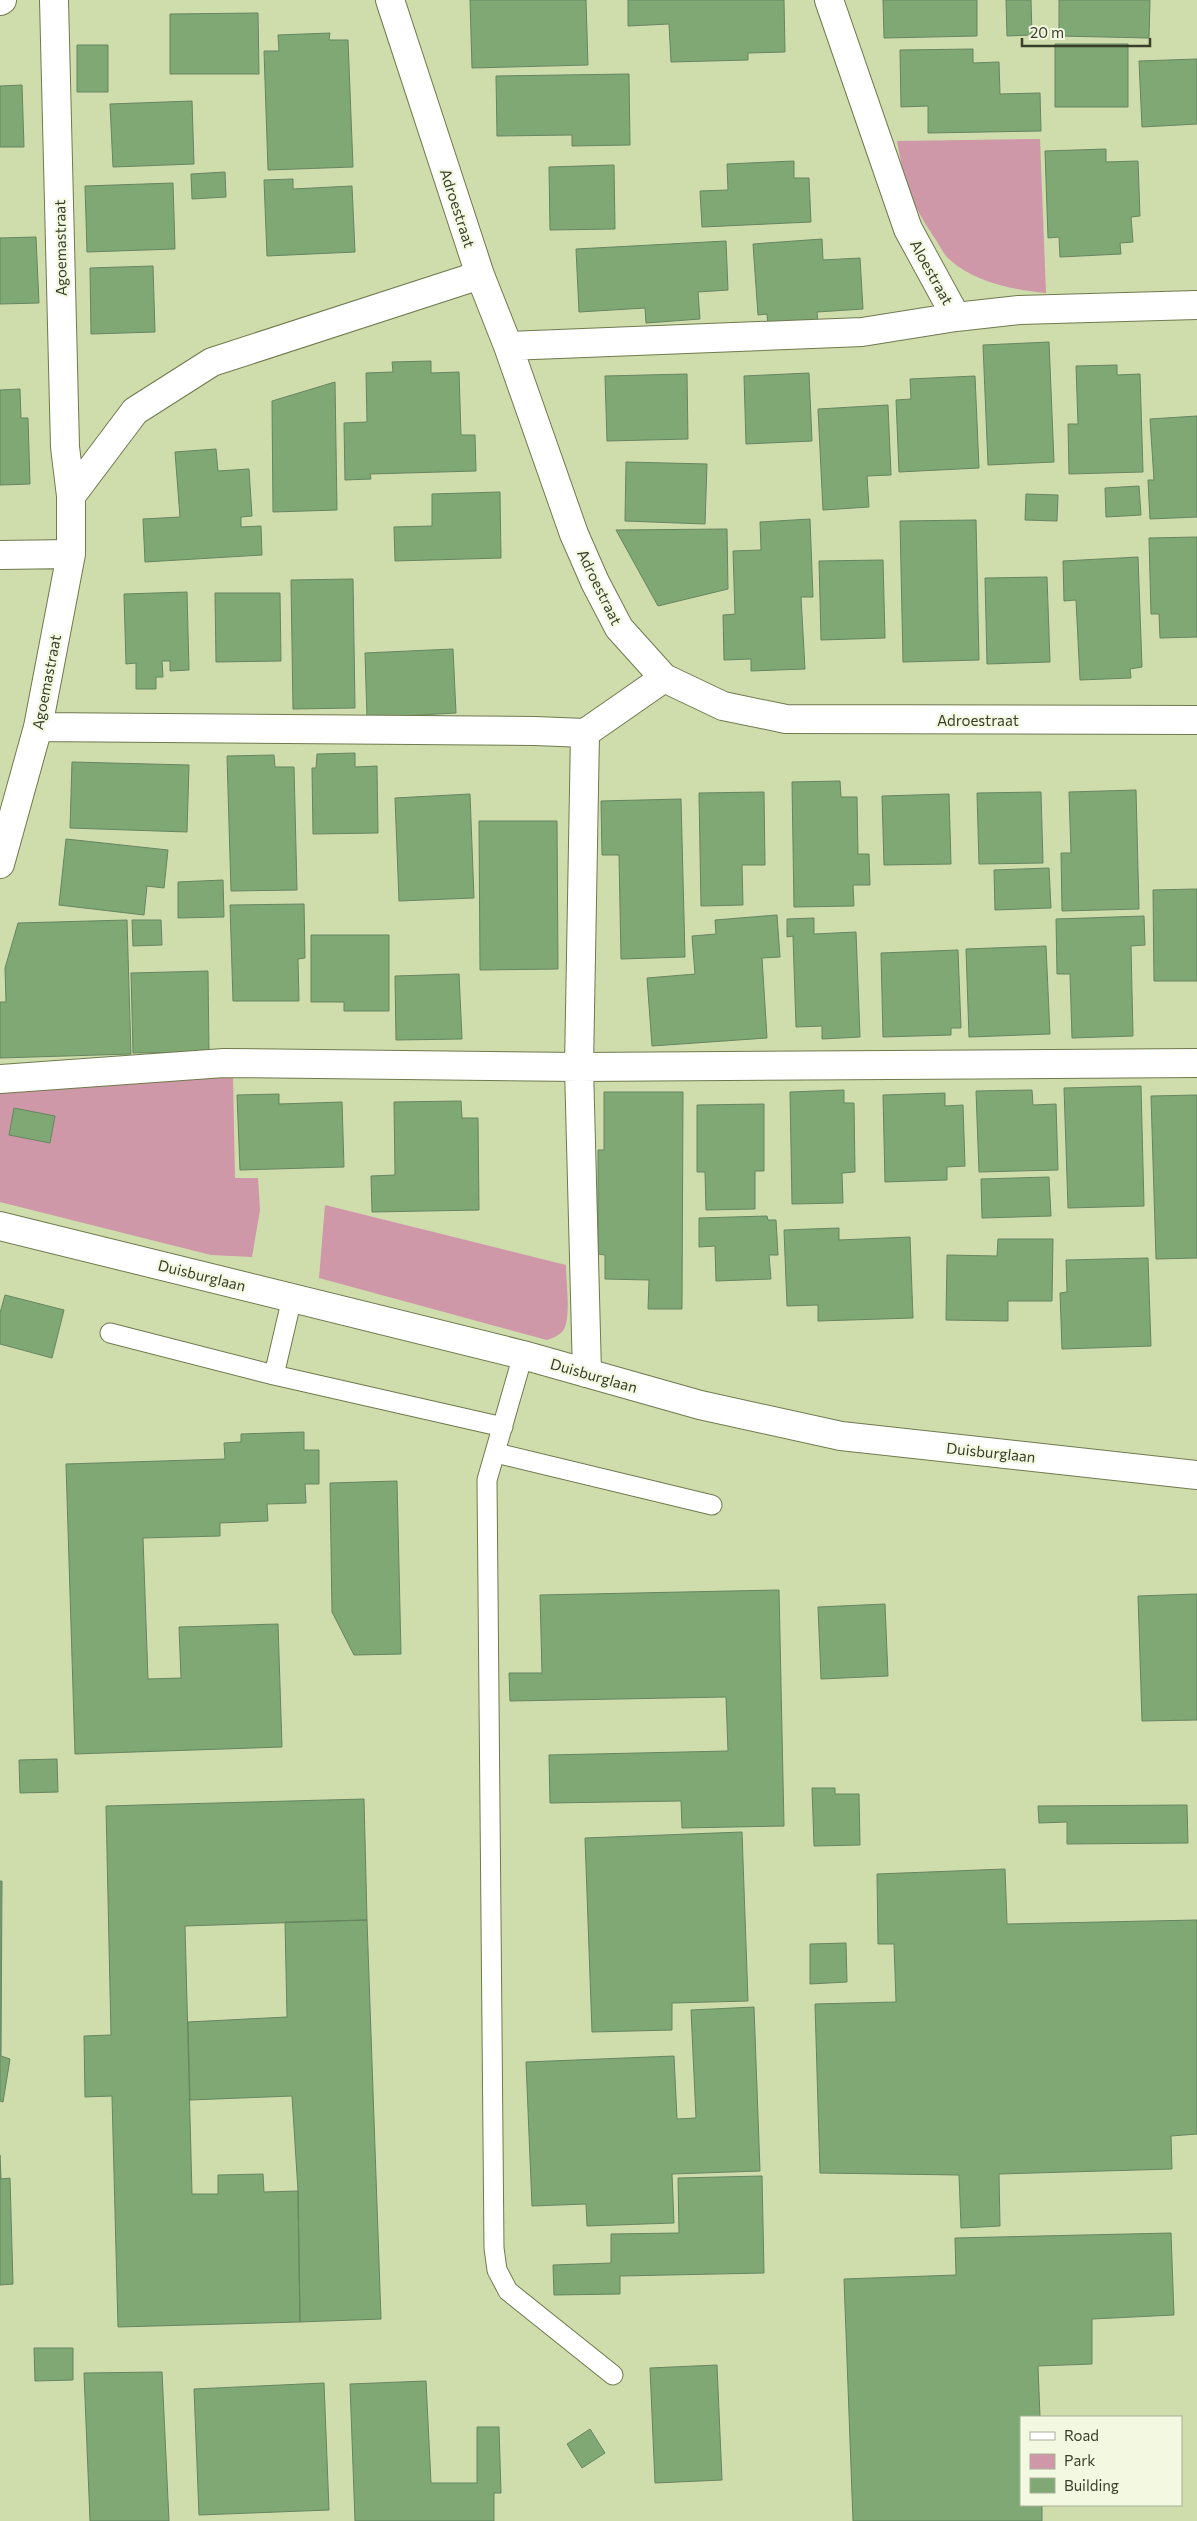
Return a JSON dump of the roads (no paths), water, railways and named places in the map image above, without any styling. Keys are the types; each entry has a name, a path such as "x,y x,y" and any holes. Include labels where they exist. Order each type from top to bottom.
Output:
{"street":[{"name":"Agoemastraat","path":"0,864 38,726 71,554 71,496 65,447 54,0"},
{"name":"Adroestraat","path":"390,0 480,275 508,346 574,534 595,582 619,628 664,678 723,706 786,718 1197,720"},
{"name":"Aloestraat","path":"829,0 908,229 956,317 1019,310 1197,305"},
{"path":"71,496 136,411 212,362 480,275"},
{"path":"508,346 862,332 956,317"},
{"path":"0,555 71,554"},
{"path":"38,726 535,730 585,733 664,678"},
{"path":"585,733 579,1067 587,1373"},
{"path":"0,1079 224,1063 579,1067 1197,1063"},
{"name":"Duisburglaan","path":"0,1226 522,1355 700,1405 840,1436 1197,1475"}],"lane":[{"path":"274,1375 292,1298"},
{"path":"110,1333 274,1375 503,1427"},
{"path":"522,1355 487,1480 494,2248 497,2270 508,2291 613,2375"},
{"path":"496,1452 712,1505"}]}
